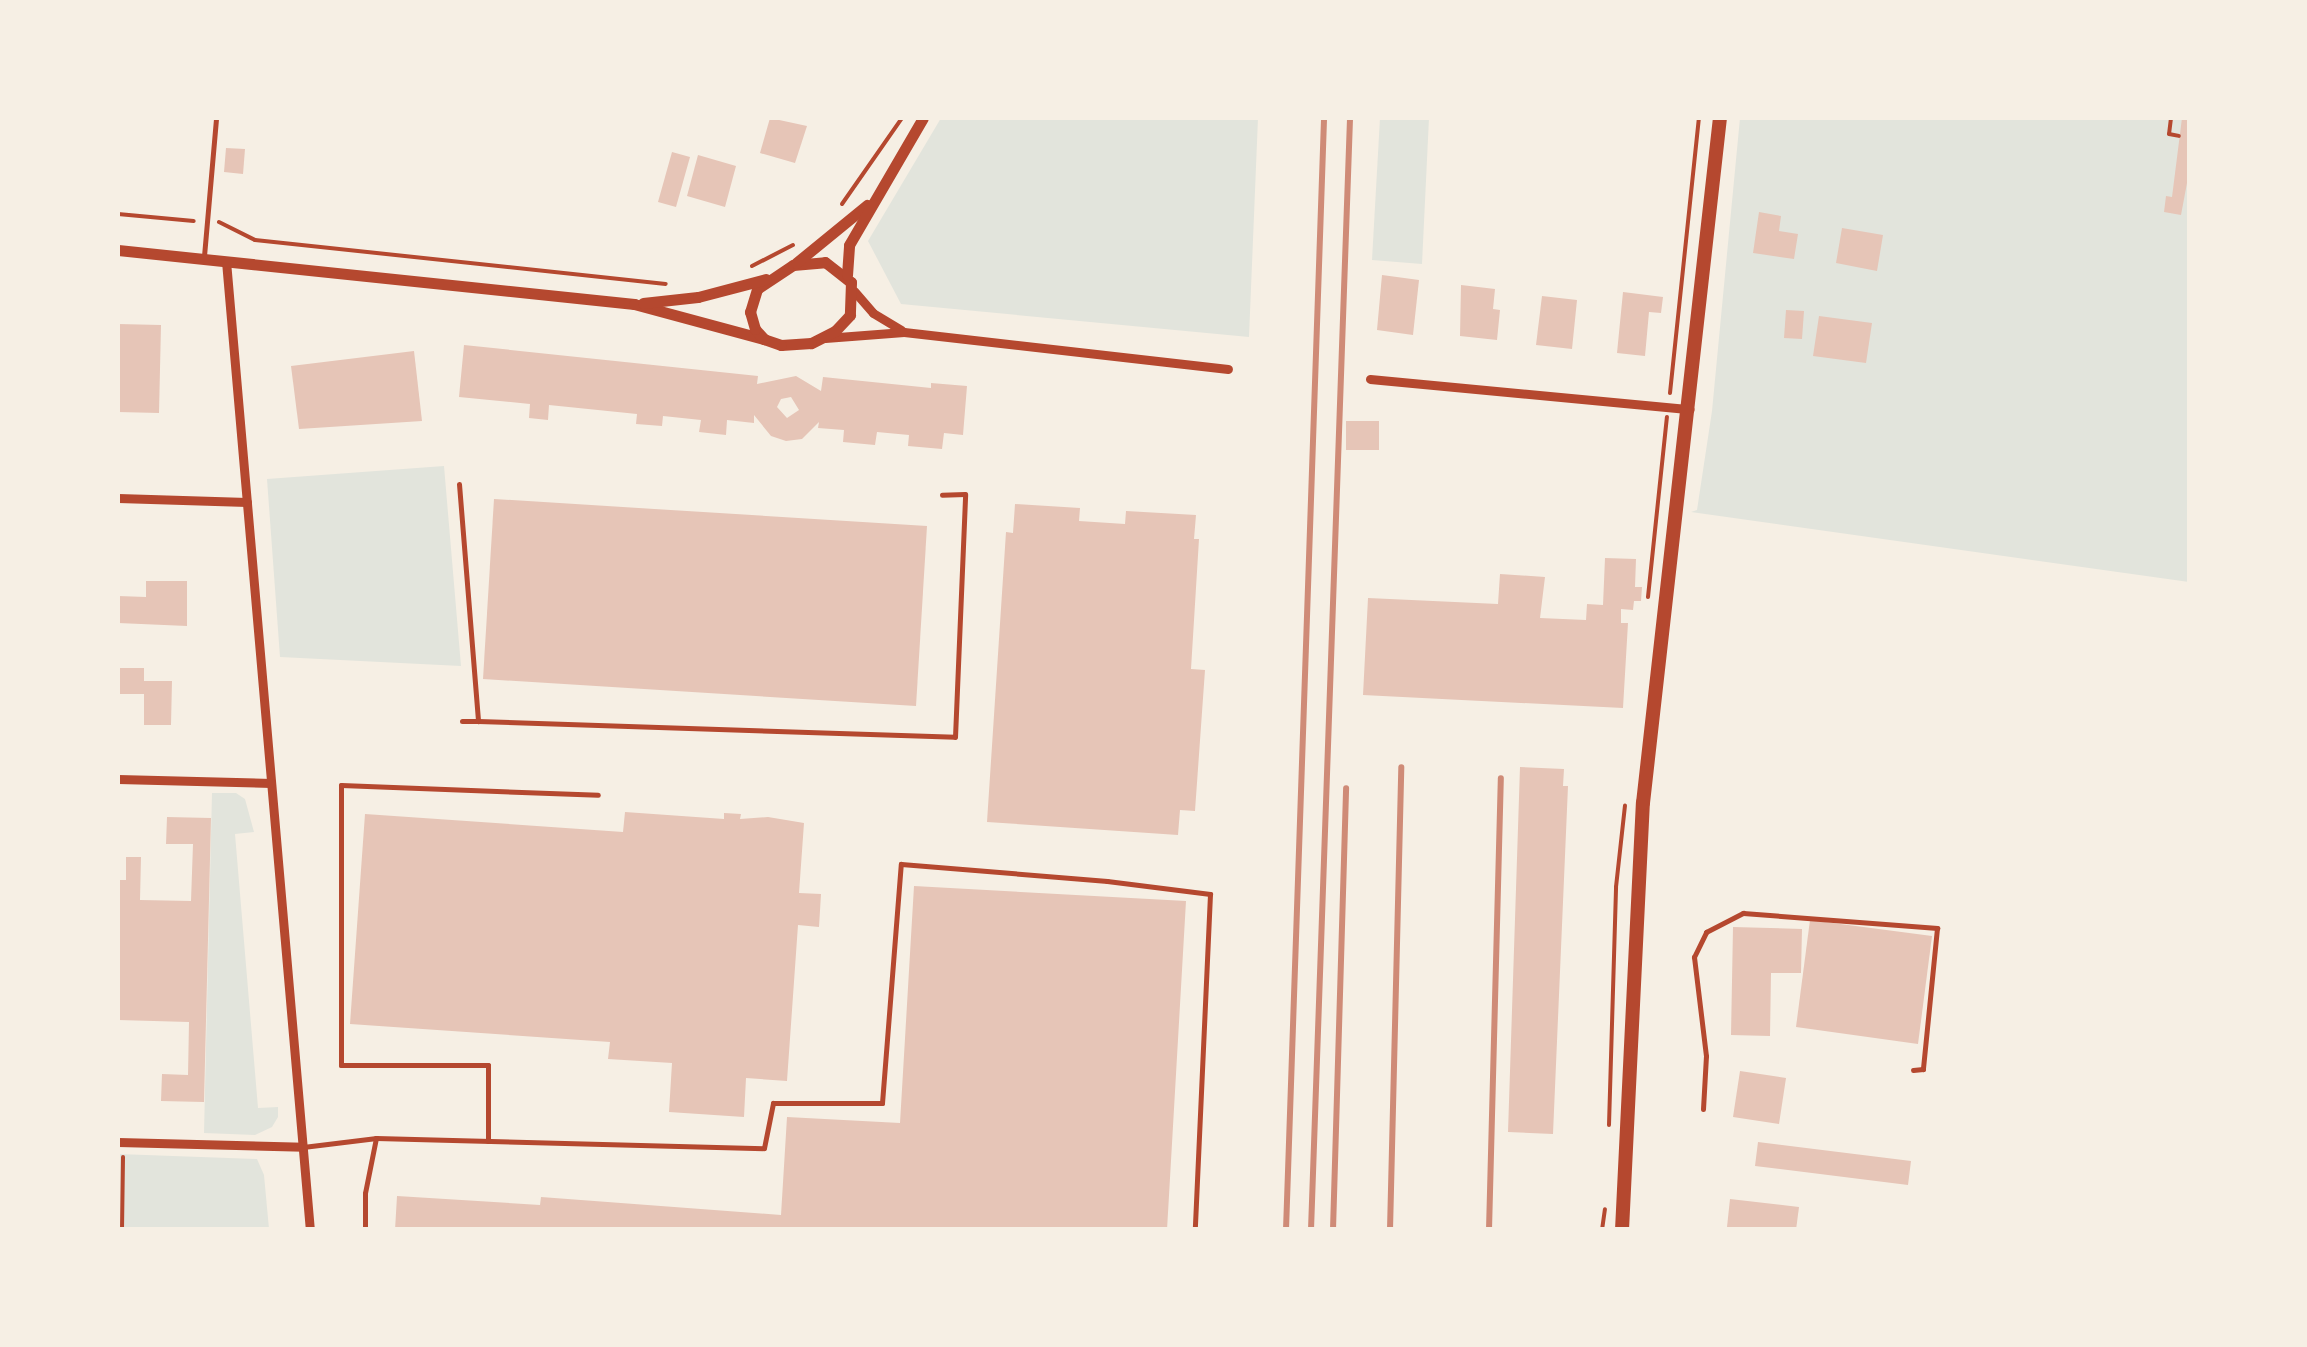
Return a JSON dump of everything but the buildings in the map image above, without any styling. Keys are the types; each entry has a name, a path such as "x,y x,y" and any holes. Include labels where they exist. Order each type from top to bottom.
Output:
{"main road":[{"path":"1622,1230 1643,803 1720,118"}],"street":[{"path":"904,332 873,313 854,290 847,275 849,244 870,202 923,118"},
{"path":"634,304 698,297 766,279 793,266 870,202"},
{"path":"118,250 634,304 795,345 822,338 904,332 1228,369"},
{"path":"226,261 310,1230"},
{"path":"793,266 825,262 847,275"},
{"path":"764,339 754,329 750,312 752,297 766,279"},
{"path":"822,338 850,315 854,290"},
{"path":"1370,379 1690,408"},
{"path":"118,498 247,502"},
{"path":"118,779 271,783"},
{"path":"120,1142 302,1146"}],"lane":[{"path":"204,258 216,118"},
{"path":"459,484 478,721"},
{"path":"462,720 955,737 964,494 942,495"},
{"path":"488,1141 488,1065 341,1065 341,784 598,795"},
{"path":"302,1146 376,1138 764,1148 773,1103 882,1103 901,864 1210,894 1195,1230"},
{"path":"1703,1108 1706,1056 1694,957 1706,932 1742,914 1937,928 1923,1069 1913,1070"},
{"path":"365,1230 365,1193 376,1138"}],"path":[{"path":"832,215 854,191 902,118"},
{"path":"2170,118 2169,134 2179,136"},
{"path":"118,214 226,222 255,240 649,284 683,283"},
{"path":"751,266 794,244"},
{"path":"120,1142 122,1230"}],"shaded area":[{"path":"941,118 1258,118 1249,337 901,304 868,241"},
{"path":"1380,118 1429,118 1422,264 1372,260"},
{"path":"1740,118 2189,118 2189,582 1691,512 1697,510 1712,411"},
{"path":"444,466 461,666 280,657 267,479"},
{"path":"212,793 236,793 245,799 254,832 235,834 258,1108 278,1107 272,1127 255,1135 204,1133"},
{"path":"118,1154 257,1159 264,1175 269,1229 118,1230"}],"railway":[{"path":"1286,1230 1324,118"},
{"path":"1311,1230 1350,118"},
{"path":"1390,1230 1401,767"},
{"path":"1489,1230 1501,778"},
{"path":"1333,1230 1346,788"}]}
